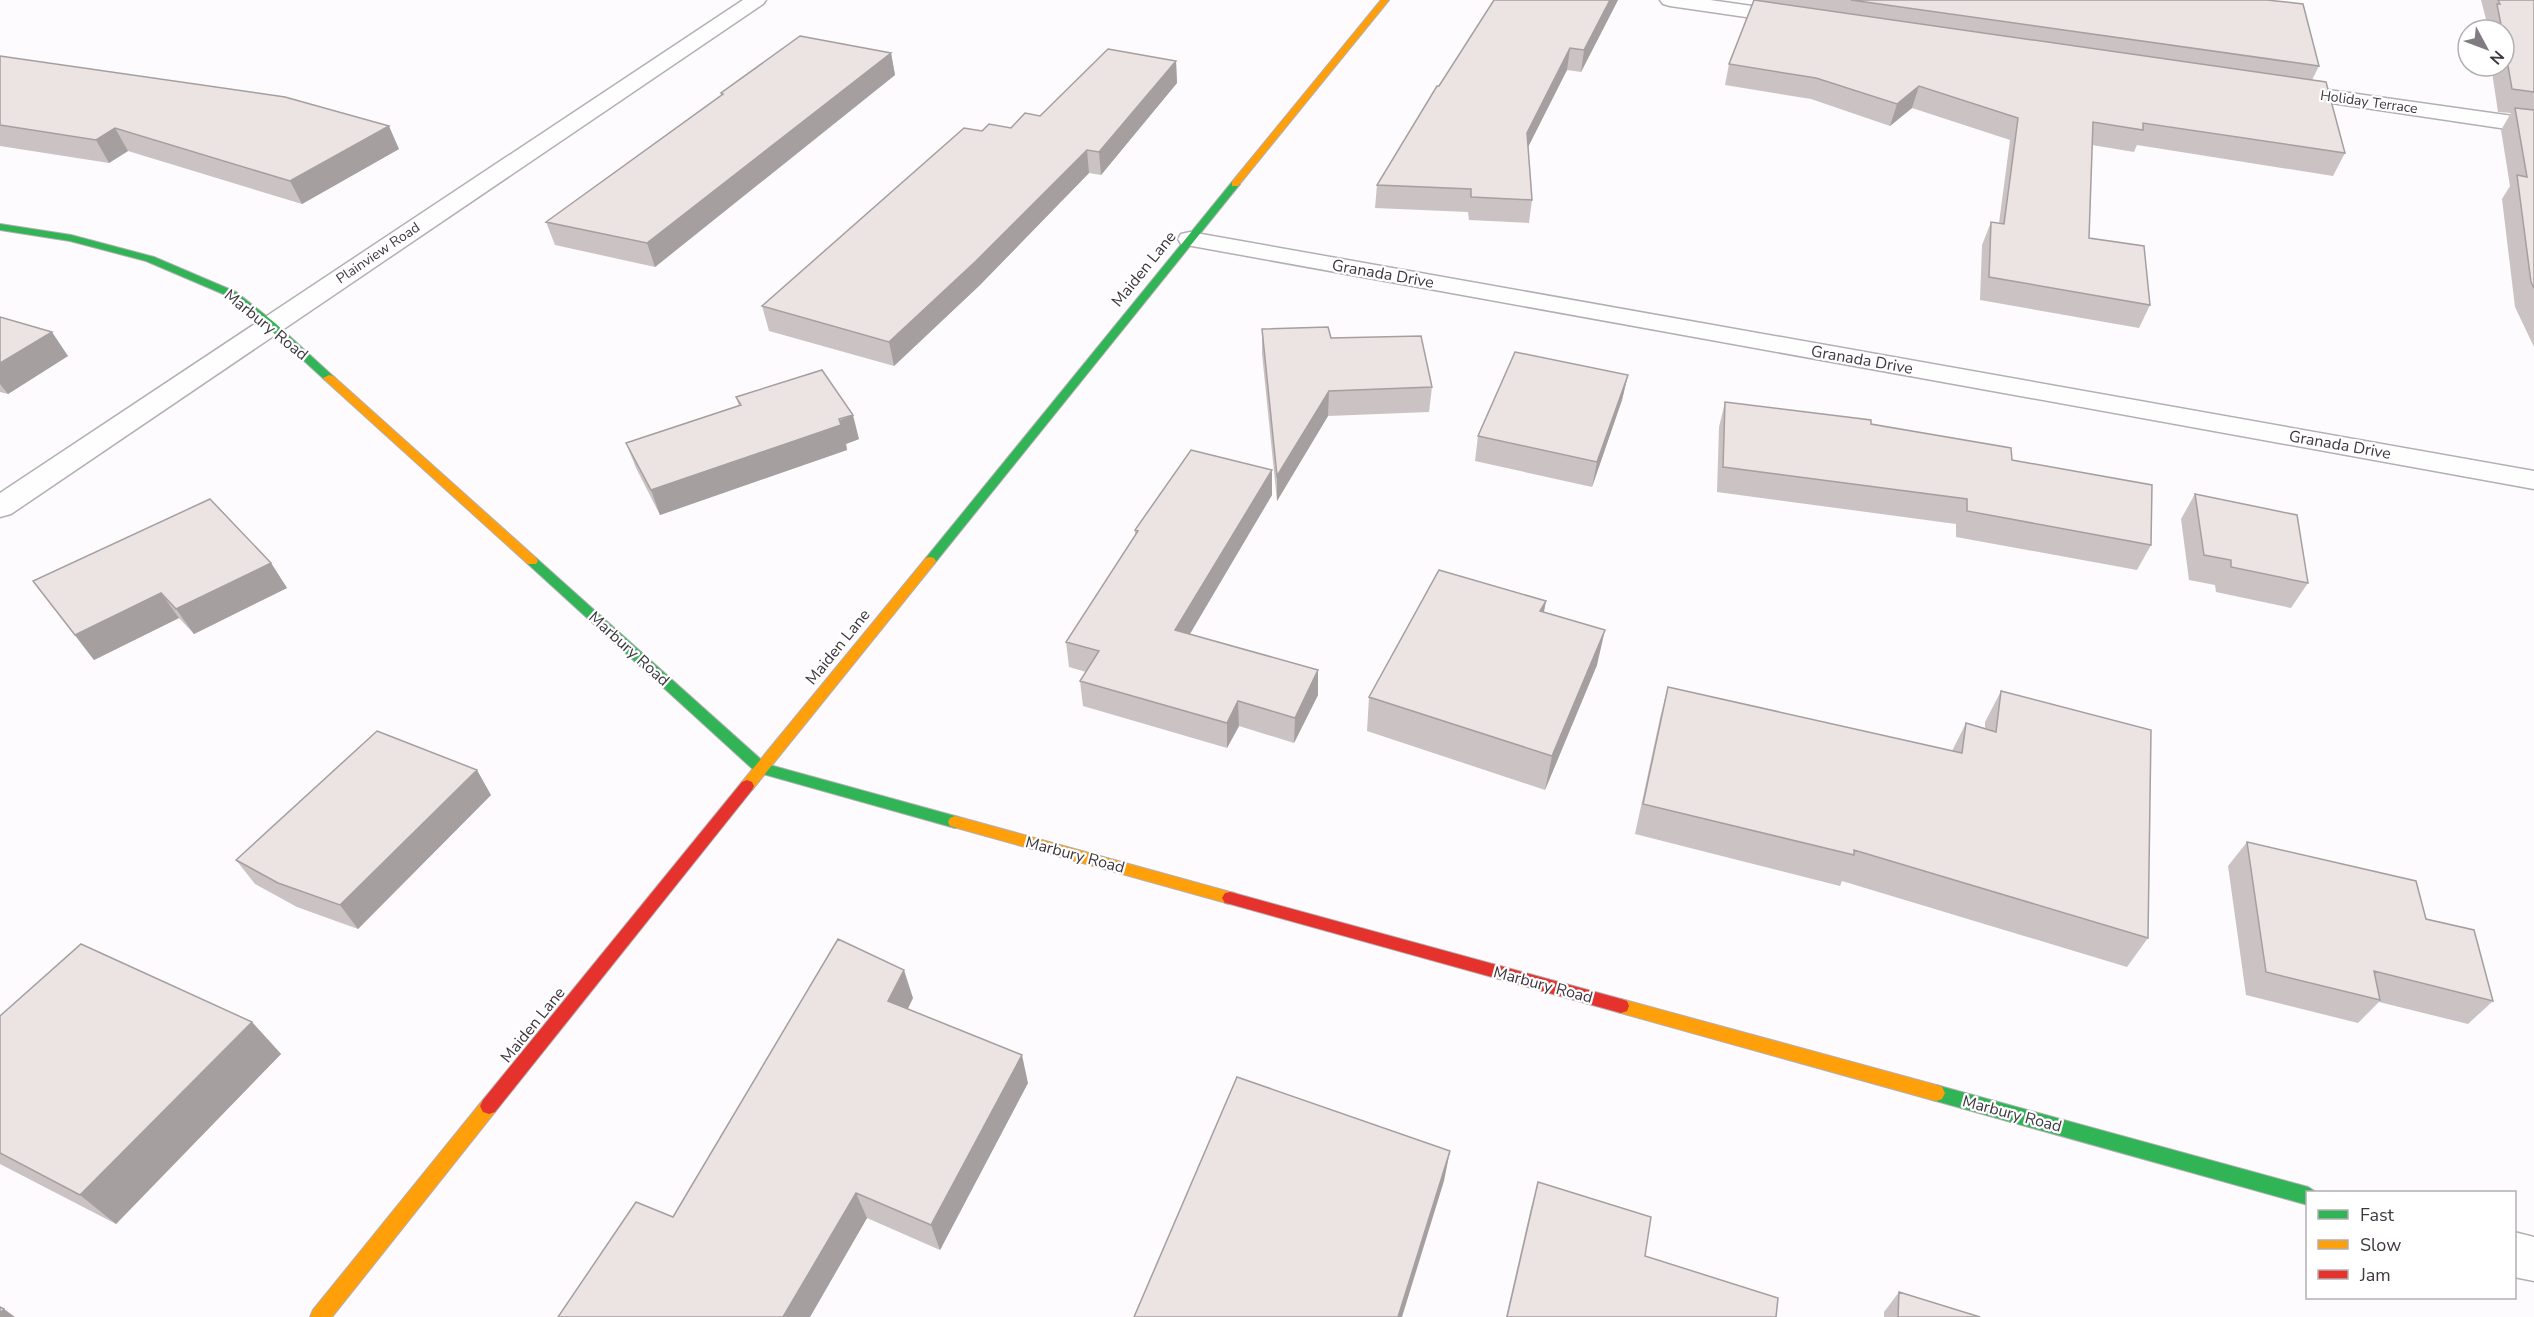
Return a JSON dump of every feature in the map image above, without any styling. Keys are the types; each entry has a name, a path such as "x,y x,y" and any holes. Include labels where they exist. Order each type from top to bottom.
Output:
{"street":[{"name":"Plainview Road","path":"0,507 756,0"},
{"name":"Maiden Lane","path":"320,1317 761,768 1385,0"},
{"path":"1670,0 1812,21"},
{"name":"Holiday Terrace","path":"2262,86 2534,126"},
{"name":"Marbury Road","path":"0,227 70,238 150,259 232,294 271,325 761,768 2306,1196"},
{"name":"Granada Drive","path":"1190,239 2534,480"},
{"path":"2516,1254 2534,1259"}],"building":[{"path":"1494,0 1610,0 1584,50 1570,48 1527,133 1532,200 1471,197 1471,189 1377,185 1437,86"},
{"path":"1754,0 2326,82 2345,153 2143,123 2143,130 2093,122 2089,238 2144,246 2150,305 1989,277 1991,222 2004,224 2018,118 1919,86 1897,104 1816,78 1729,64"},
{"path":"1851,0 2267,0 2303,4 2319,66"},
{"path":"2498,0 2534,0 2534,92 2512,89 2510,78 2516,78 2516,18 2500,18 2497,4 2500,4"},
{"path":"800,36 891,53 647,243 546,222 723,94 721,93"},
{"path":"1108,49 1176,61 1099,152 1087,150 976,261 889,342 762,306 964,128 982,131 989,124 1011,128 1025,113 1040,116"},
{"path":"0,56 285,97 389,126 290,181 115,128 96,140 0,125"},
{"path":"2515,108 2534,110 2534,288 2531,282 2517,175 2527,177"},
{"path":"0,317 52,332 0,363"},
{"path":"1328,327 1331,338 1421,336 1432,387 1329,391 1277,476 1262,329"},
{"path":"1515,352 1628,375 1597,462 1478,436"},
{"path":"822,370 853,415 839,419 841,425 651,490 626,443 741,405 736,397"},
{"path":"1725,402 1871,420 1871,424 2011,448 2012,460 2152,485 2151,545 1967,511 1967,499 1723,467"},
{"path":"1191,450 1272,470 1175,630 1318,670 1295,718 1238,701 1227,723 1080,681 1099,651 1066,642 1138,531 1135,530"},
{"path":"2195,494 2297,515 2308,583 2231,567 2231,560 2204,555"},
{"path":"210,499 271,563 176,609 161,593 75,635 33,581"},
{"path":"1439,570 1546,601 1540,611 1605,630 1552,756 1369,697"},
{"path":"1668,687 1962,753 1966,723 1996,732 2001,691 2151,730 2148,938 1854,850 1854,855 1643,804"},
{"path":"377,731 477,770 340,905 278,883 236,860"},
{"path":"2247,842 2416,881 2426,919 2474,930 2493,1001 2374,971 2380,1000 2266,972"},
{"path":"838,939 904,970 888,1001 1022,1055 931,1225 856,1193 783,1317 558,1317 636,1202 673,1217"},
{"path":"81,944 252,1022 80,1195 0,1153 0,1016"},
{"path":"1237,1077 1450,1151 1398,1317 1134,1317"},
{"path":"1538,1182 1651,1217 1645,1256 1778,1298 1776,1317 1507,1317"},
{"path":"1899,1292 1980,1317 1898,1317"}],"traffic: fast":[{"path":"930,561 1235,184"},
{"path":"0,227 71,238 150,259 232,294 271,325 329,378"},
{"path":"532,561 761,768 955,822"},
{"path":"1936,1093 2306,1195"}],"traffic: slow":[{"path":"1235,184 1385,0"},
{"path":"329,378 532,561"},
{"path":"747,786 930,561"},
{"path":"955,822 1230,898"},
{"path":"1621,1006 1936,1093"},
{"path":"320,1317 489,1106"}],"traffic: jam":[{"path":"489,1106 747,786"},
{"path":"1230,898 1621,1006"}]}
